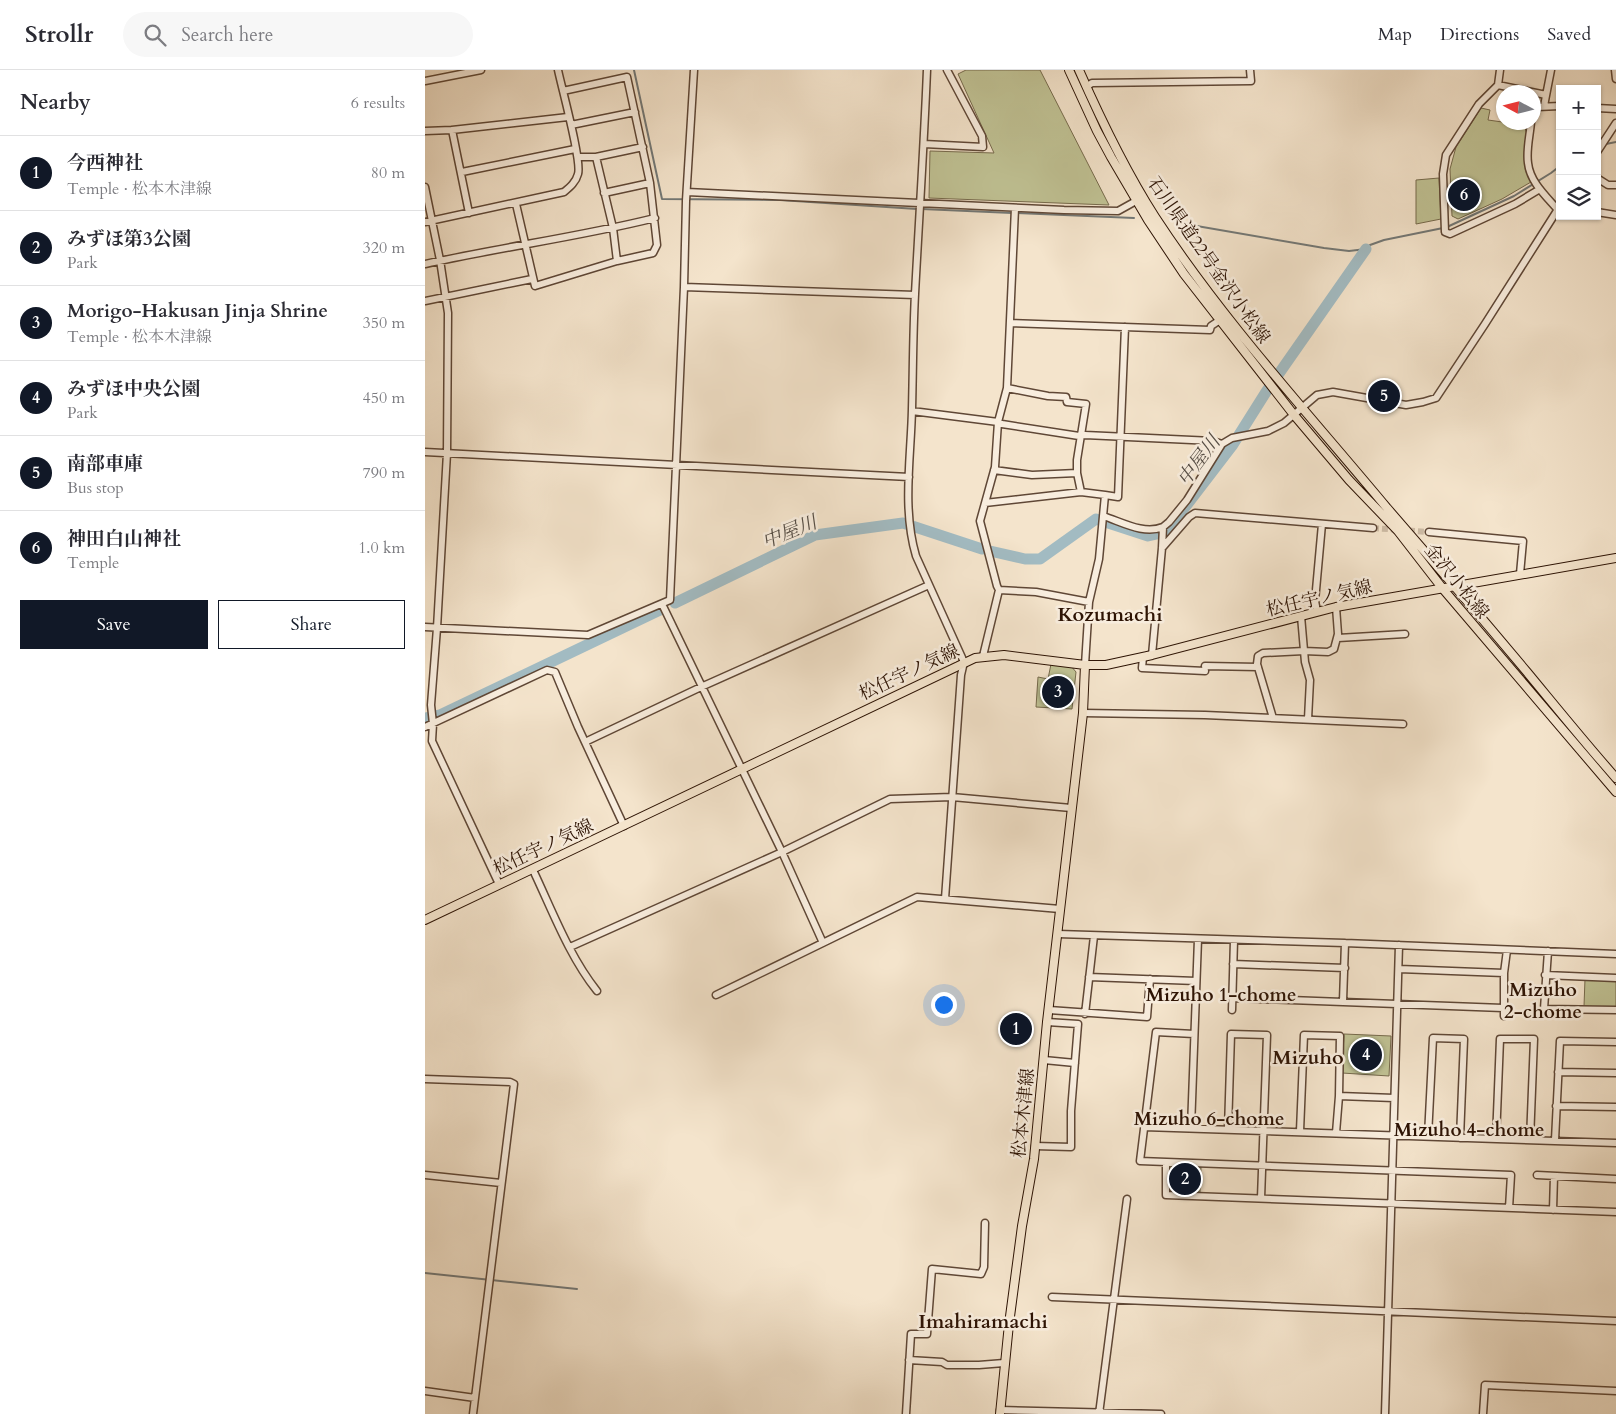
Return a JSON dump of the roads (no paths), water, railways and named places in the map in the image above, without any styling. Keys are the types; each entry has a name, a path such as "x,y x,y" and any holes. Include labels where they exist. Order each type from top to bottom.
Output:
{"main road":[{"name":"石川県道22号金沢小松線","path":"1069,70 1097,131 1136,201 1184,274 1274,390"},
{"name":"石川県道22号金沢小松線","path":"1079,70 1096,110 1125,165 1156,217 1199,279 1282,383"},
{"name":"金沢小松線","path":"1282,383 1616,778"},
{"name":"金沢小松線","path":"1274,390 1362,494 1398,531 1443,589 1616,792"},
{"name":"松任宇ノ気線","path":"425,920 499,884 533,870 964,662 983,656 1004,655 1085,665 1106,664 1152,655 1336,607 1616,558"},
{"name":"松本木津線","path":"1000,1412 1004,1363 1022,1226 1035,1146 1047,1022 1083,712 1085,665"}],"street":[{"path":"425,81 481,70"},
{"path":"428,222 564,192 573,185 579,173 578,157 558,70"},
{"path":"425,627 588,635 659,603 662,604 670,600 694,70"},
{"path":"927,70 915,295 909,525 916,556 964,662 961,675 945,899"},
{"path":"924,144 983,147 982,136 947,70"},
{"path":"1086,86 1092,83 1251,81 1251,70"},
{"path":"1498,85 1500,70"},
{"path":"1544,106 1551,70"},
{"path":"1615,70 1616,79"},
{"path":"516,204 535,286 617,261 653,253 657,245 650,183 627,77 563,91"},
{"path":"1496,87 1479,104 1446,155 1443,174 1445,232 1450,234 1515,204 1539,188"},
{"path":"1541,94 1546,95"},
{"path":"1541,106 1556,106"},
{"path":"1601,108 1616,109"},
{"path":"571,126 635,112"},
{"path":"425,131 452,130 569,117"},
{"path":"1601,146 1616,123"},
{"path":"452,130 469,213"},
{"path":"1530,130 1527,163 1533,180 1556,205"},
{"path":"578,157 596,158 643,147"},
{"path":"462,172 575,149"},
{"path":"596,158 613,228 617,261"},
{"path":"1601,181 1608,185 1616,185"},
{"path":"604,193 650,183"},
{"path":"425,187 428,222 440,260 448,313 447,453 431,705 433,719 432,741 499,884"},
{"path":"687,197 858,199 921,207 1015,211 1118,211 1136,201"},
{"path":"983,656 999,590 980,521 994,470 999,422 1007,388 1015,211"},
{"path":"1152,655 1163,532 1187,500 1222,444 1232,438 1268,431 1284,423 1317,395 1333,392 1406,405 1436,398 1556,213"},
{"path":"1601,213 1616,215"},
{"path":"425,264 525,243 613,228 655,218"},
{"path":"425,301 532,279"},
{"path":"684,287 915,295"},
{"path":"1010,323 1210,330 1211,326 1220,320"},
{"path":"985,504 1081,492 1118,496 1125,327"},
{"path":"1007,388 1048,396 1066,397 1067,402 1086,404 1077,460 1077,473 1081,492"},
{"path":"912,411 999,422 1011,426 1081,436 1213,441 1222,444"},
{"path":"425,452 909,477"},
{"path":"994,470 1032,474 1077,473"},
{"path":"1085,665 1089,602 1099,559 1105,495"},
{"path":"1162,548 1189,517 1195,513 1373,528"},
{"path":"1103,520 1163,532"},
{"path":"1317,612 1315,601 1322,524"},
{"path":"1429,532 1523,541 1520,574"},
{"path":"585,742 701,687 929,584"},
{"path":"999,590 1036,592 1089,602"},
{"path":"662,604 782,852 823,943"},
{"path":"1273,718 1259,667 1258,656 1263,653 1328,652 1334,649 1338,638 1336,607"},
{"path":"1301,616 1305,662 1311,680 1308,719"},
{"path":"1338,638 1405,634"},
{"path":"1143,657 1142,668 1259,667"},
{"path":"425,727 433,719 547,670 555,672 624,826"},
{"path":"1083,712 1403,724"},
{"path":"571,947 782,852 890,799 952,797 1071,808"},
{"path":"533,870 571,947 589,981 597,991"},
{"path":"716,995 917,898 1061,908"},
{"path":"1058,934 1616,954"},
{"path":"1085,1014 1094,936"},
{"path":"1191,1128 1197,939"},
{"path":"1232,1010 1234,940"},
{"path":"1343,1001 1345,943"},
{"path":"1385,1414 1399,945"},
{"path":"1504,1016 1504,974 1507,950"},
{"path":"1548,951 1544,1009 1616,1010"},
{"path":"1233,964 1345,968"},
{"path":"1399,969 1504,974"},
{"path":"1545,975 1616,978"},
{"path":"1089,977 1196,981"},
{"path":"1049,1010 1147,1017 1150,980"},
{"path":"1233,998 1503,1008"},
{"path":"1035,1146 1071,1147 1071,1111 1078,1024 1047,1022"},
{"path":"1194,1034 1156,1032 1140,1160 1520,1176"},
{"path":"1228,1129 1231,1034 1267,1035 1261,1198"},
{"path":"1300,1132 1304,1035 1340,1036 1336,1133"},
{"path":"1428,1136 1433,1038 1464,1039 1460,1138"},
{"path":"1496,1139 1500,1039 1534,1039 1530,1140"},
{"path":"1555,1140 1560,1040 1616,1042"},
{"path":"1044,1060 1075,1063"},
{"path":"1558,1072 1616,1073"},
{"path":"425,1079 510,1082 514,1084 473,1414"},
{"path":"1339,1096 1394,1098"},
{"path":"1556,1106 1616,1107"},
{"path":"1144,1127 1616,1143"},
{"path":"1166,1162 1166,1195 1616,1212"},
{"path":"425,1175 501,1183"},
{"path":"1509,1208 1511,1175"},
{"path":"1537,1175 1616,1179"},
{"path":"1553,1210 1554,1176"},
{"path":"1099,1413 1127,1199"},
{"path":"906,1414 911,1334 927,1334 932,1269 981,1274 984,1267 985,1223"},
{"path":"1052,1298 1616,1320"},
{"path":"909,1360 942,1362 947,1365 1004,1363"},
{"path":"1483,1414 1485,1385 1616,1390"},
{"path":"425,1391 475,1398"},
{"path":"1000,1412 1161,1414"}],"waterway":[{"path":"634,70 662,199 780,200 917,209"},
{"path":"1606,144 1616,142"},
{"path":"1447,227 1514,196 1556,169"},
{"path":"922,209 1012,213"},
{"path":"1017,213 1134,218"},
{"path":"1191,225 1349,251 1366,249 1370,245 1384,240 1443,228"},
{"name":"中屋川","path":"990,551 1025,559 1040,559 1096,519 1148,536 1166,532 1232,446 1266,392 1366,249"},
{"name":"中屋川","path":"675,603 815,535 903,523 982,549"},
{"name":"中屋川","path":"425,718 440,715 662,609"},
{"path":"425,1273 577,1289"}],"tunnel":[{"path":"1373,528 1429,532"}],"place":[{"name":"神田白山神社","path":"1464,195"},
{"name":"南部車庫","path":"1384,396"},
{"name":"Morigo-Hakusan Jinja Shrine","path":"1058,692"},
{"name":"今西神社","path":"1016,1029"},
{"name":"みずほ中央公園","path":"1366,1055"},
{"name":"みずほ第3公園","path":"1185,1179"}],"district":[{"name":"Kozumachi","path":"1110,614"},
{"name":"Mizuho 1-chome","path":"1221,994"},
{"name":"Mizuho 2-chome","path":"1543,1000"},
{"name":"Mizuho","path":"1308,1057"},
{"name":"Mizuho 6-chome","path":"1209,1118"},
{"name":"Mizuho 4-chome","path":"1469,1129"},
{"name":"Imahiramachi","path":"983,1321"}]}
